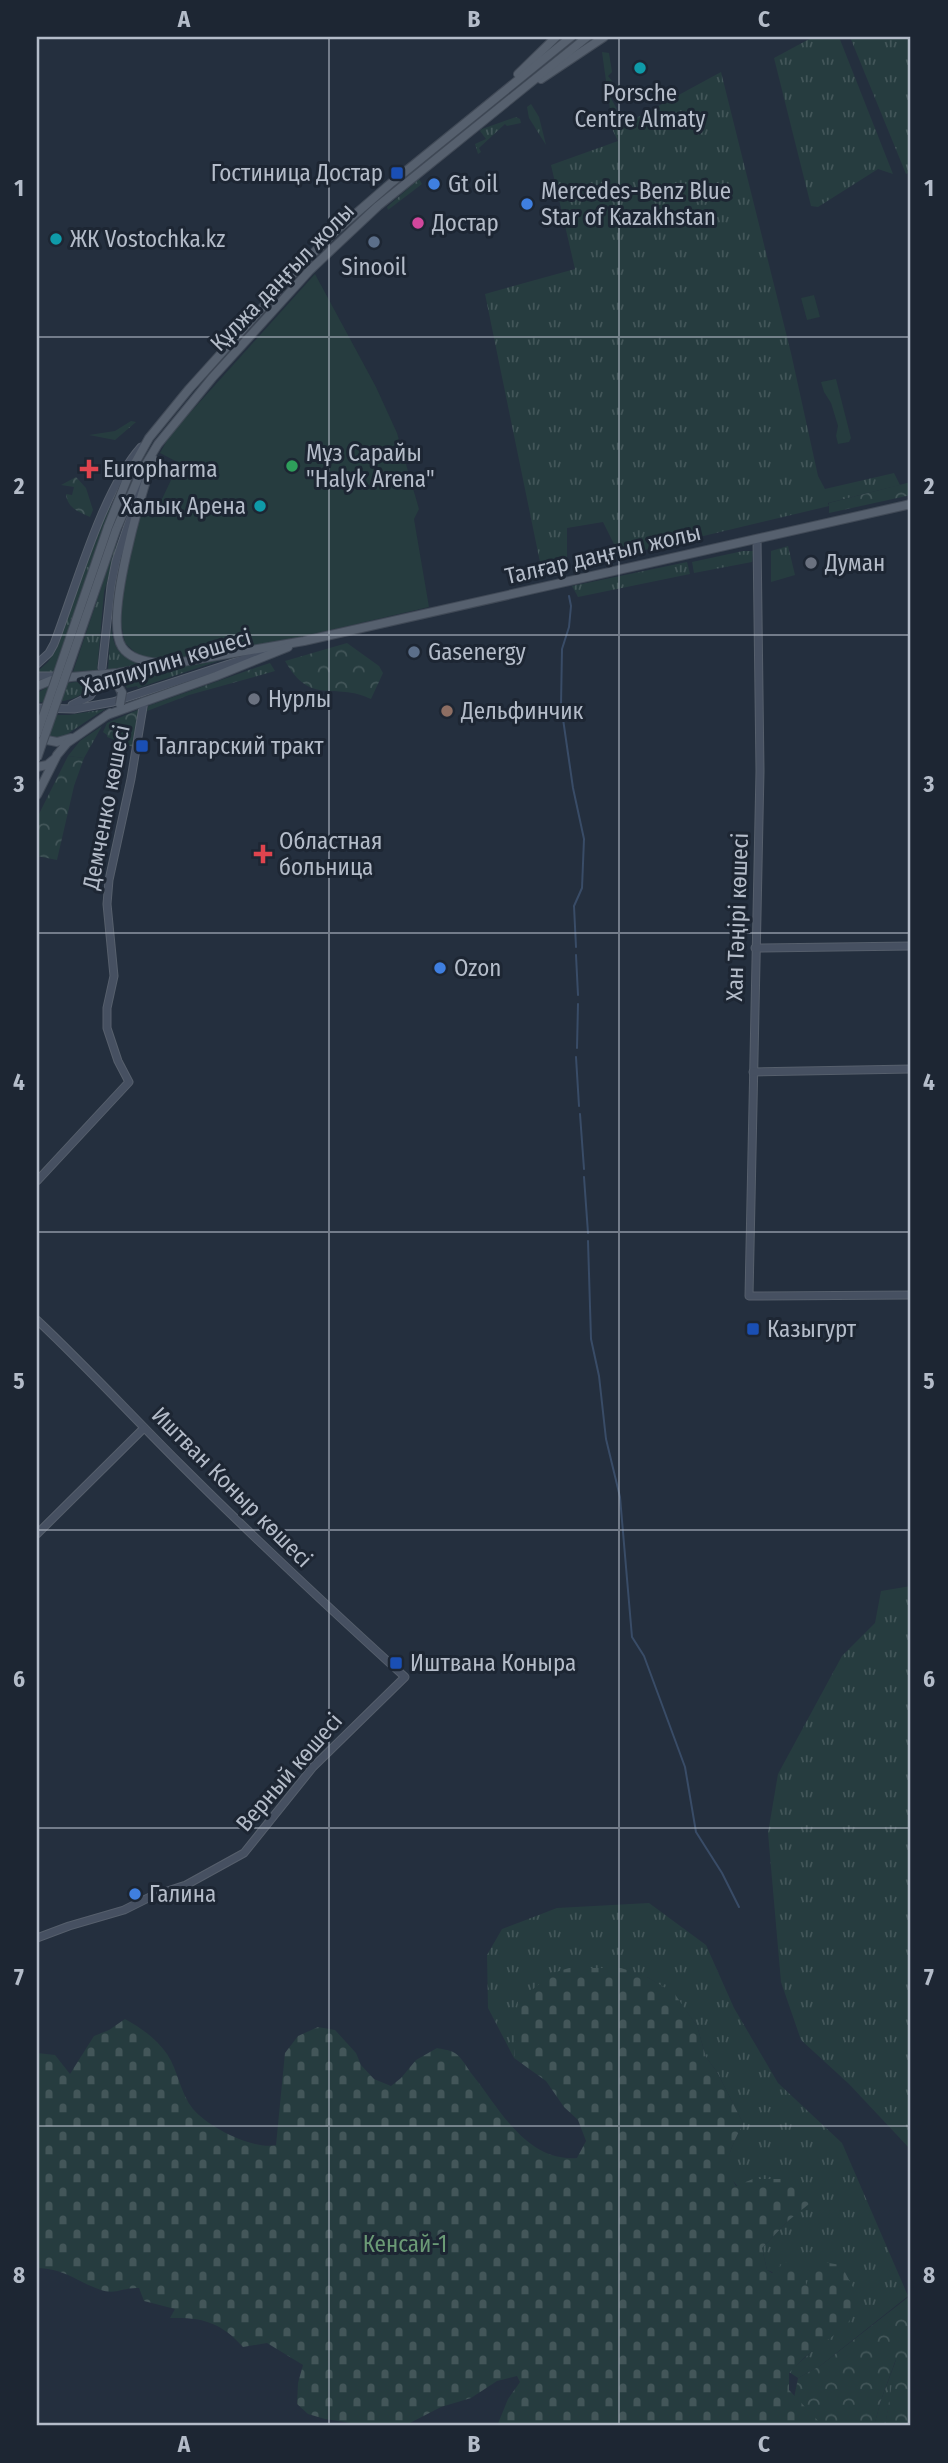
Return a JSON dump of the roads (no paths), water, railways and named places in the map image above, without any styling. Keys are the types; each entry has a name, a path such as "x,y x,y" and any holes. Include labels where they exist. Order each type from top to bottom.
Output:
{"main road":[{"path":"498,94 556,37"},
{"name":"Құлжа даңғыл жолы","path":"112,528 129,474 149,438 252,319 338,229 498,94 571,37"},
{"name":"Құлжа даңғыл жолы","path":"112,528 148,458 169,430 212,378 310,270 346,234 587,37"},
{"path":"506,101 604,37"},
{"path":"153,459 137,511 125,565 117,610 117,634 122,648 141,660 160,663 191,661"},
{"name":"Талғар даңғыл жолы","path":"304,641 911,504"},
{"path":"74,737 57,742 37,736 112,528"},
{"name":"Халлиулин көшесі","path":"71,677 96,680 105,671 191,661 304,641"},
{"name":"Халлиулин көшесі","path":"107,715 304,641"},
{"path":"37,686 51,680 71,677"},
{"path":"37,767 47,765 74,737 120,704 122,693 116,682 108,678 96,680"},
{"path":"37,758 55,692"},
{"path":"37,794 57,755"}],"street":[{"path":"105,671 111,586 116,561 138,492 169,430"},
{"path":"37,664 54,644 97,530 116,488 133,457 149,438"},
{"name":"Хан Тәңірі көшесі","path":"757,539 760,771 749,1296 911,1296"},
{"name":"Халлиулин көшесі","path":"37,708 74,709 113,702 234,661 304,641"},
{"name":"Халлиулин көшесі","path":"37,676 71,677"},
{"path":"37,708 65,707 79,703 90,696 96,680"},
{"name":"Демченко көшесі","path":"37,1181 130,1082 118,1061 107,1028 107,1008 114,976 107,904 109,880 131,779 144,701"},
{"path":"755,948 911,946"},
{"path":"753,1072 911,1069"},
{"name":"Иштван Коныр көшесі","path":"37,1320 91,1370 144,1428 315,1595 405,1677"},
{"path":"37,1534 144,1428"},
{"name":"Верный көшесі","path":"37,1938 124,1910 152,1896 186,1885 222,1863 234,1860 254,1843 313,1768 405,1677"}],"waterway":[{"path":"569,596 569,627 562,649 561,705 573,788 584,839 582,888 574,906 576,947"},
{"path":"576,955 578,995"},
{"path":"577,1048 578,1004"},
{"path":"576,1057 579,1106"},
{"path":"580,1114 584,1169"},
{"path":"584,1177 588,1233"},
{"path":"588,1241 591,1339 599,1376 606,1439 620,1497 632,1637 644,1656 685,1767 696,1832 722,1873 739,1907"}],"place":[{"name":"Porsche Centre Almaty","path":"640,68"},
{"name":"Гостиница Достар","path":"397,173"},
{"name":"Gt oil","path":"434,184"},
{"name":"Mercedes-Benz Blue Star of Kazakhstan","path":"527,204"},
{"name":"Достар","path":"418,223"},
{"name":"ЖК Vostochka.kz","path":"56,239"},
{"name":"Sinooil","path":"374,242"},
{"name":"Мұз Сарайы \"Halyk Arena\"","path":"292,466"},
{"name":"Europharma","path":"89,469"},
{"name":"Халық Арена","path":"260,506"},
{"name":"Думан","path":"811,563"},
{"name":"Gasenergy","path":"414,652"},
{"name":"Нурлы","path":"254,699"},
{"name":"Дельфинчик","path":"447,711"},
{"name":"Талгарский тракт","path":"142,746"},
{"name":"Областная больница","path":"263,854"},
{"name":"Ozon","path":"440,968"},
{"name":"Казыгурт","path":"753,1329"},
{"name":"Иштвана Коныра","path":"396,1663"},
{"name":"Галина","path":"135,1894"}],"park label":[{"name":"Кенсай-1","path":"405,2244"}]}
